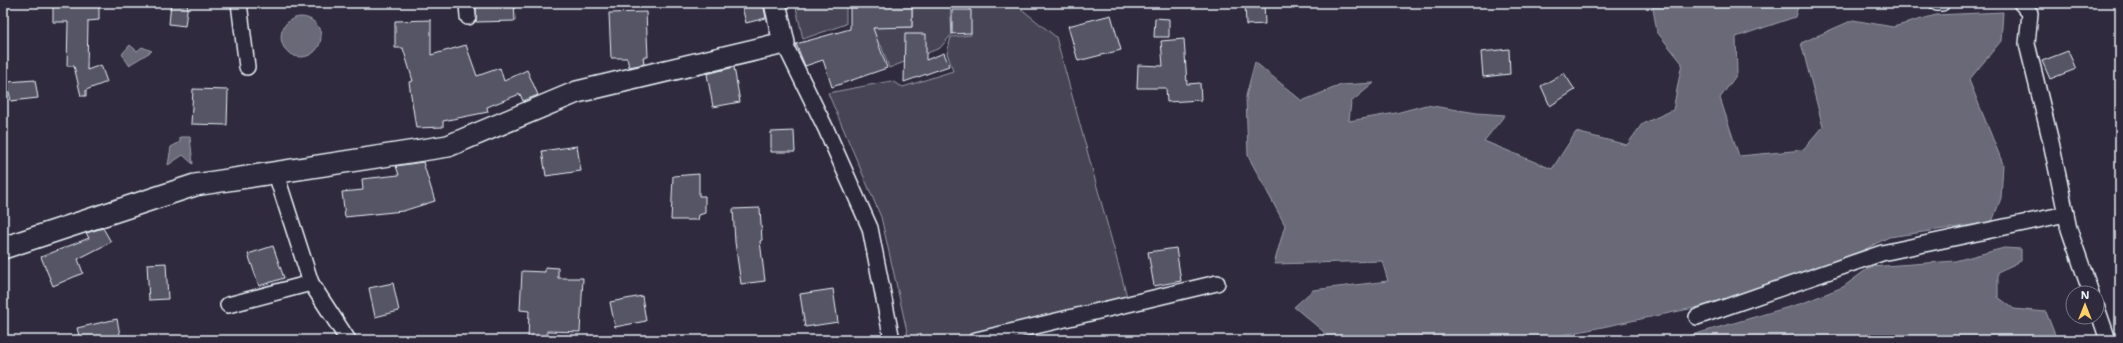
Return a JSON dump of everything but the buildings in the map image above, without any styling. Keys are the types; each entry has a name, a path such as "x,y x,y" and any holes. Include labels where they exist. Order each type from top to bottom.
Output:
{"street":[{"path":"239,3 248,67"},
{"path":"775,3 784,43 826,129 870,228 892,340"},
{"path":"1937,3 1942,3"},
{"path":"2021,3 2030,13 2026,44 2051,142 2069,229 2088,285"},
{"path":"3,248 195,185 448,146 577,92 784,43"},
{"path":"275,172 311,283 348,340"},
{"path":"1697,317 1882,253 2066,214"},
{"path":"228,306 311,283"},
{"path":"976,340 1217,283"},
{"path":"2103,325 2108,340"}],"shaded area":[{"path":"795,3 846,3 846,24 803,39"},
{"path":"913,3 950,3 952,34 940,48 889,68 881,45 869,49 860,28 912,27"},
{"path":"969,3 1014,3 1056,37 1128,300 974,340 909,340 881,217 828,93 891,81 903,87 953,71 947,53 951,37 971,35"}],"water":[{"path":"1652,3 1751,3 1752,7 1799,3 1795,17 1736,37 1737,74 1720,98 1739,156 1803,150 1823,127 1801,43 1853,20 1893,27 1936,15 2003,12 2001,41 1969,80 2003,164 2001,198 1992,222 1889,237 1840,262 1737,299 1540,340 1324,340 1324,332 1294,307 1313,290 1388,281 1382,261 1274,264 1285,225 1248,156 1246,96 1255,62 1302,101 1341,85 1374,83 1351,102 1349,121 1396,113 1426,105 1477,113 1505,115 1484,141 1552,169 1576,132 1627,145 1642,124 1673,110 1682,63 1657,32"},
{"path":"301,17 309,19 315,23 319,29 321,37 319,45 315,51 309,55 301,57 293,55 287,51 283,45 281,37 283,29 287,23 293,19"},
{"path":"130,45 137,51 142,47 152,51 129,65 122,54"},
{"path":"180,137 190,137 193,164 183,155 168,165 171,147 180,142"},
{"path":"2004,248 2021,249 2021,261 1998,272 1998,297 2014,309 2046,312 2057,340 1675,340 1803,303 1843,287 1870,267 1955,261"}]}
